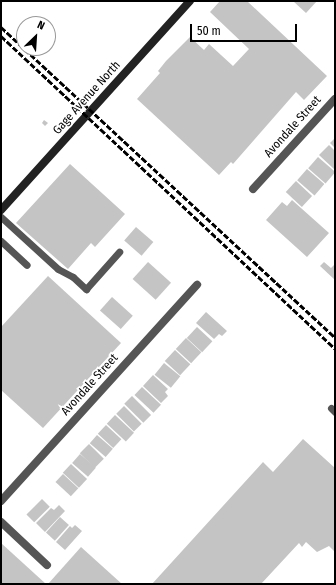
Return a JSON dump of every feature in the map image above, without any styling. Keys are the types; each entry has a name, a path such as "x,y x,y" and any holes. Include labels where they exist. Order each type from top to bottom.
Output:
{"main road":[{"name":"Gage Avenue North","path":"1,210 190,1"}],"street":[{"name":"Avondale Street","path":"253,190 335,99"},
{"name":"Avondale Street","path":"1,500 197,285"},
{"path":"1,522 47,565"}],"lane":[{"path":"1,217 58,269 73,277 86,289 119,252"},
{"path":"1,241 27,265"}],"building":[{"path":"220,1 247,1 327,76 304,100 296,92 233,164 231,162 219,175 137,99 160,73 158,71 166,61 190,37 204,50 209,44 233,66 249,49 210,12"},
{"path":"293,1 317,1 306,13"},
{"path":"44,120 48,123 45,126 42,123"},
{"path":"335,138 335,148 330,143"},
{"path":"329,145 335,151 335,170 319,155"},
{"path":"318,157 335,172 326,183 308,168"},
{"path":"70,164 125,214 95,247 91,243 68,269 16,223"},
{"path":"307,169 324,184 315,195 297,180"},
{"path":"296,181 312,196 302,207 286,192"},
{"path":"292,200 329,233 307,257 266,220 282,202 287,206"},
{"path":"136,227 153,242 142,256 124,241"},
{"path":"148,262 171,283 156,300 133,279"},
{"path":"324,262 331,268 335,264 335,280 320,266"},
{"path":"48,276 121,343 43,428 1,390 1,327"},
{"path":"112,297 133,316 121,329 100,310"},
{"path":"206,312 227,331 222,336 219,334 214,339 196,323"},
{"path":"197,327 212,341 202,352 187,338"},
{"path":"186,338 201,352 191,363 176,349"},
{"path":"175,350 190,364 180,375 165,361"},
{"path":"164,363 180,376 171,388 155,375"},
{"path":"153,375 168,389 165,392 168,396 161,403 143,386"},
{"path":"142,387 161,405 154,413 134,395"},
{"path":"132,396 151,415 143,423 124,404"},
{"path":"124,406 142,424 134,431 116,414"},
{"path":"115,415 134,433 126,442 107,424"},
{"path":"106,425 121,439 113,448 98,434"},
{"path":"97,435 113,449 106,457 90,443"},
{"path":"303,439 335,468 335,552 329,546 317,552 306,542 302,547 299,543 261,584 152,584 263,462 273,472"},
{"path":"89,444 104,459 95,468 80,453"},
{"path":"80,454 96,468 88,477 72,463"},
{"path":"71,464 87,479 79,488 63,473"},
{"path":"63,474 78,488 71,496 55,482"},
{"path":"42,499 50,507 34,522 26,515"},
{"path":"59,505 65,511 45,532 36,523 51,508 54,510"},
{"path":"60,517 69,525 55,541 46,533"},
{"path":"75,525 82,531 65,550 56,542 70,526 72,528"},
{"path":"1,543 46,584 1,584"},
{"path":"81,547 122,584 48,584"}],"railway":[{"path":"1,27 335,337"},
{"path":"1,36 335,349"}]}
